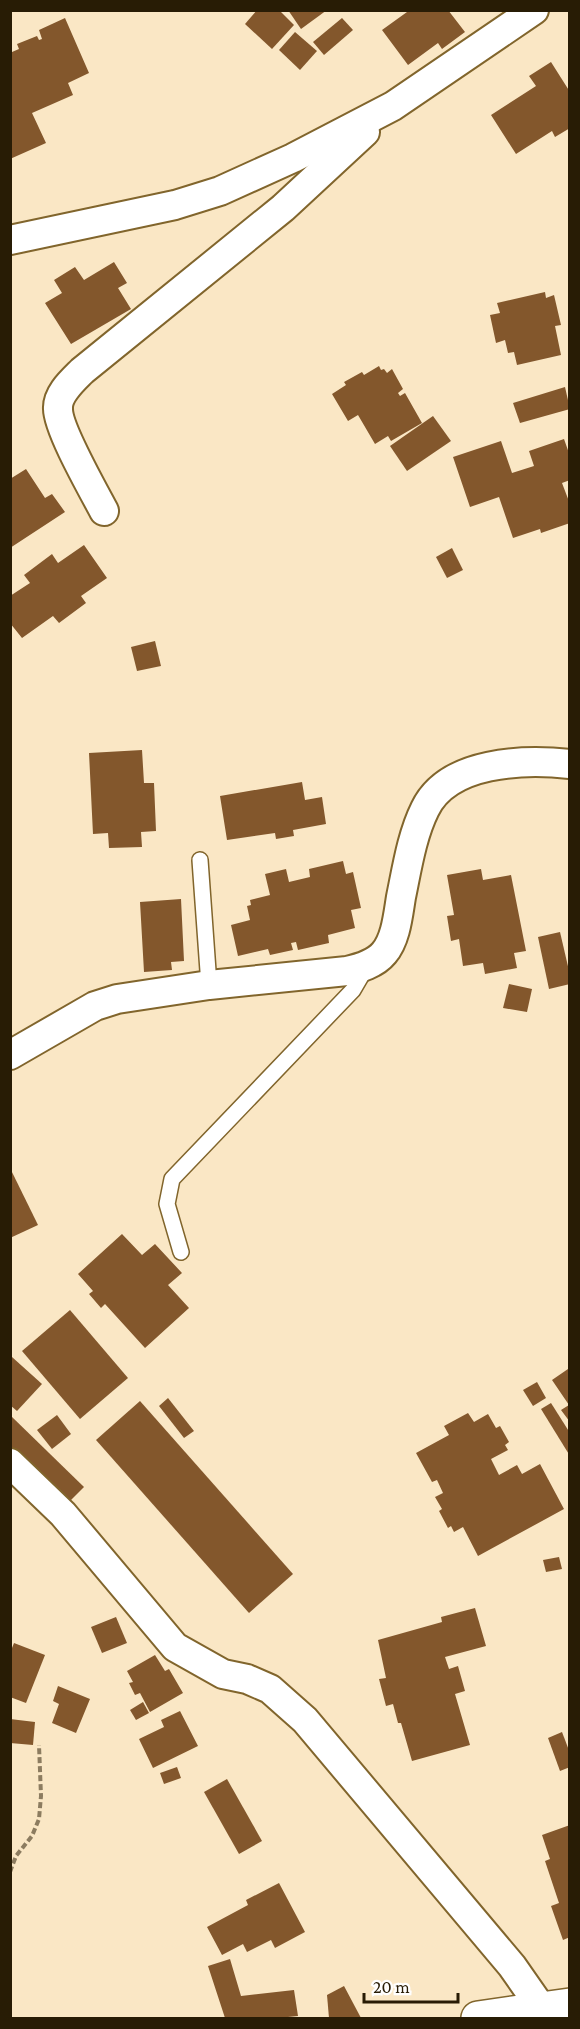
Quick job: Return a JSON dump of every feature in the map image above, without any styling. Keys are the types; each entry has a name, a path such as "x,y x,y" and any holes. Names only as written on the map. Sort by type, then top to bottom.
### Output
{"street":[{"path":"104,511 64,432 58,409 64,390 91,364 283,208 393,106 506,19 534,10"},
{"path":"10,240 175,205 220,191 293,158 393,106"},
{"path":"10,1055 95,1006 117,999 209,985 347,971 367,966 384,954 393,936 413,844 425,808 436,792 450,780 507,764 542,761 570,764"},
{"path":"10,1463 63,1514 176,1647 223,1674 247,1679 270,1689 305,1720 552,2011"},
{"path":"478,2019 552,2011"}],"lane":[{"path":"200,860 209,985"},
{"path":"181,1252 167,1204 172,1179 353,990 367,966"}],"path":[{"path":"10,1872 16,1856 33,1836 39,1820 41,1796 39,1745"}],"building":[{"path":"257,10 279,10 294,25 272,49 245,24"},
{"path":"288,10 327,10 301,29"},
{"path":"406,10 448,10 465,32 442,49 438,43 408,65 382,30 407,12"},
{"path":"65,18 89,73 68,83 73,95 32,113 46,143 10,159 10,48 12,52 19,49 17,44 37,36 39,40 42,39 39,30"},
{"path":"342,18 353,30 324,55 313,42"},
{"path":"295,32 317,51 300,70 279,50"},
{"path":"551,62 570,92 570,128 555,137 552,131 516,154 491,115 536,86 529,76"},
{"path":"114,262 127,283 118,288 131,309 71,344 45,303 62,293 54,280 75,267 84,280"},
{"path":"545,292 546,298 554,295 561,325 555,326 561,355 517,365 514,352 508,353 505,340 496,343 490,315 500,313 497,303"},
{"path":"379,366 387,373 392,369 403,389 398,393 400,396 405,393 422,423 391,441 388,436 375,444 358,415 348,421 332,394 346,385 344,382 362,372 364,375"},
{"path":"565,387 570,409 520,423 513,403"},
{"path":"433,416 451,441 407,471 390,446"},
{"path":"564,439 570,456 570,480 562,483 570,504 570,523 541,533 540,529 513,538 499,497 470,507 453,457 501,441 512,473 534,466 529,451"},
{"path":"26,469 45,498 52,494 65,512 10,548 10,479"},
{"path":"84,545 107,578 81,596 86,603 59,623 53,616 22,638 10,623 10,596 30,583 24,575 52,554 58,563"},
{"path":"452,548 463,570 447,578 436,557"},
{"path":"155,641 161,666 137,671 131,647"},
{"path":"142,750 144,783 154,783 156,831 141,832 142,847 109,848 108,833 93,834 89,753"},
{"path":"302,782 305,800 322,797 326,824 293,830 294,836 276,839 275,833 227,840 220,796"},
{"path":"343,861 346,874 353,872 361,908 351,910 355,928 328,935 329,943 298,950 296,942 291,943 293,950 270,955 268,949 238,956 231,925 250,920 247,906 251,905 250,900 270,895 265,874 286,869 289,882 310,877 309,869"},
{"path":"481,869 483,880 511,875 526,951 514,953 517,968 485,974 483,963 463,966 459,939 451,941 447,916 454,915 447,875"},
{"path":"181,899 184,961 171,962 172,970 144,972 140,902"},
{"path":"560,932 570,984 549,989 538,937"},
{"path":"509,984 532,989 527,1012 503,1008"},
{"path":"10,1168 38,1225 10,1238"},
{"path":"122,1234 142,1255 155,1244 182,1273 168,1285 189,1308 145,1348 105,1304 101,1308 89,1294 93,1291 78,1274"},
{"path":"70,1310 128,1378 80,1419 22,1351"},
{"path":"12,1357 42,1384 17,1411 10,1405 10,1359"},
{"path":"568,1369 570,1372 570,1422 561,1410 569,1405 552,1380"},
{"path":"537,1382 546,1398 533,1406 523,1390"},
{"path":"168,1398 194,1431 184,1438 159,1406"},
{"path":"140,1401 293,1574 249,1613 96,1440"},
{"path":"551,1403 570,1433 570,1456 541,1409"},
{"path":"468,1413 474,1422 488,1414 496,1428 500,1426 509,1442 505,1445 508,1450 491,1459 499,1475 517,1465 522,1474 540,1464 564,1509 478,1556 463,1527 454,1532 451,1526 448,1528 439,1511 442,1509 435,1497 443,1493 437,1480 432,1482 416,1453 449,1435 444,1426"},
{"path":"10,1415 84,1487 66,1505 10,1451"},
{"path":"57,1415 71,1434 52,1449 37,1430"},
{"path":"559,1557 562,1569 546,1572 543,1560"},
{"path":"475,1608 486,1646 445,1657 449,1669 458,1666 465,1691 455,1694 470,1745 412,1761 393,1704 386,1706 379,1679 386,1678 378,1640 442,1622 441,1617"},
{"path":"116,1617 127,1643 102,1653 91,1627"},
{"path":"14,1643 45,1655 26,1703 10,1697 10,1653"},
{"path":"155,1655 165,1671 169,1669 183,1693 150,1712 140,1693 135,1695 129,1683 133,1682 127,1671"},
{"path":"58,1686 90,1699 76,1733 52,1723 59,1704 53,1701"},
{"path":"143,1702 149,1713 136,1720 130,1710"},
{"path":"180,1711 198,1746 153,1768 139,1739 164,1727 161,1720"},
{"path":"10,1719 35,1722 33,1745 10,1743"},
{"path":"562,1732 570,1753 570,1767 560,1771 548,1738"},
{"path":"177,1767 181,1778 164,1784 160,1773"},
{"path":"227,1779 262,1841 239,1854 204,1792"},
{"path":"570,1825 570,1937 563,1940 551,1906 559,1903 545,1861 550,1859 542,1835"},
{"path":"279,1883 305,1932 275,1948 271,1940 247,1952 243,1944 222,1955 207,1927 248,1905 246,1900"},
{"path":"230,1959 241,1996 294,1990 298,2016 225,2018 208,1966"},
{"path":"344,1986 361,2018 329,2018 327,1995"}]}
